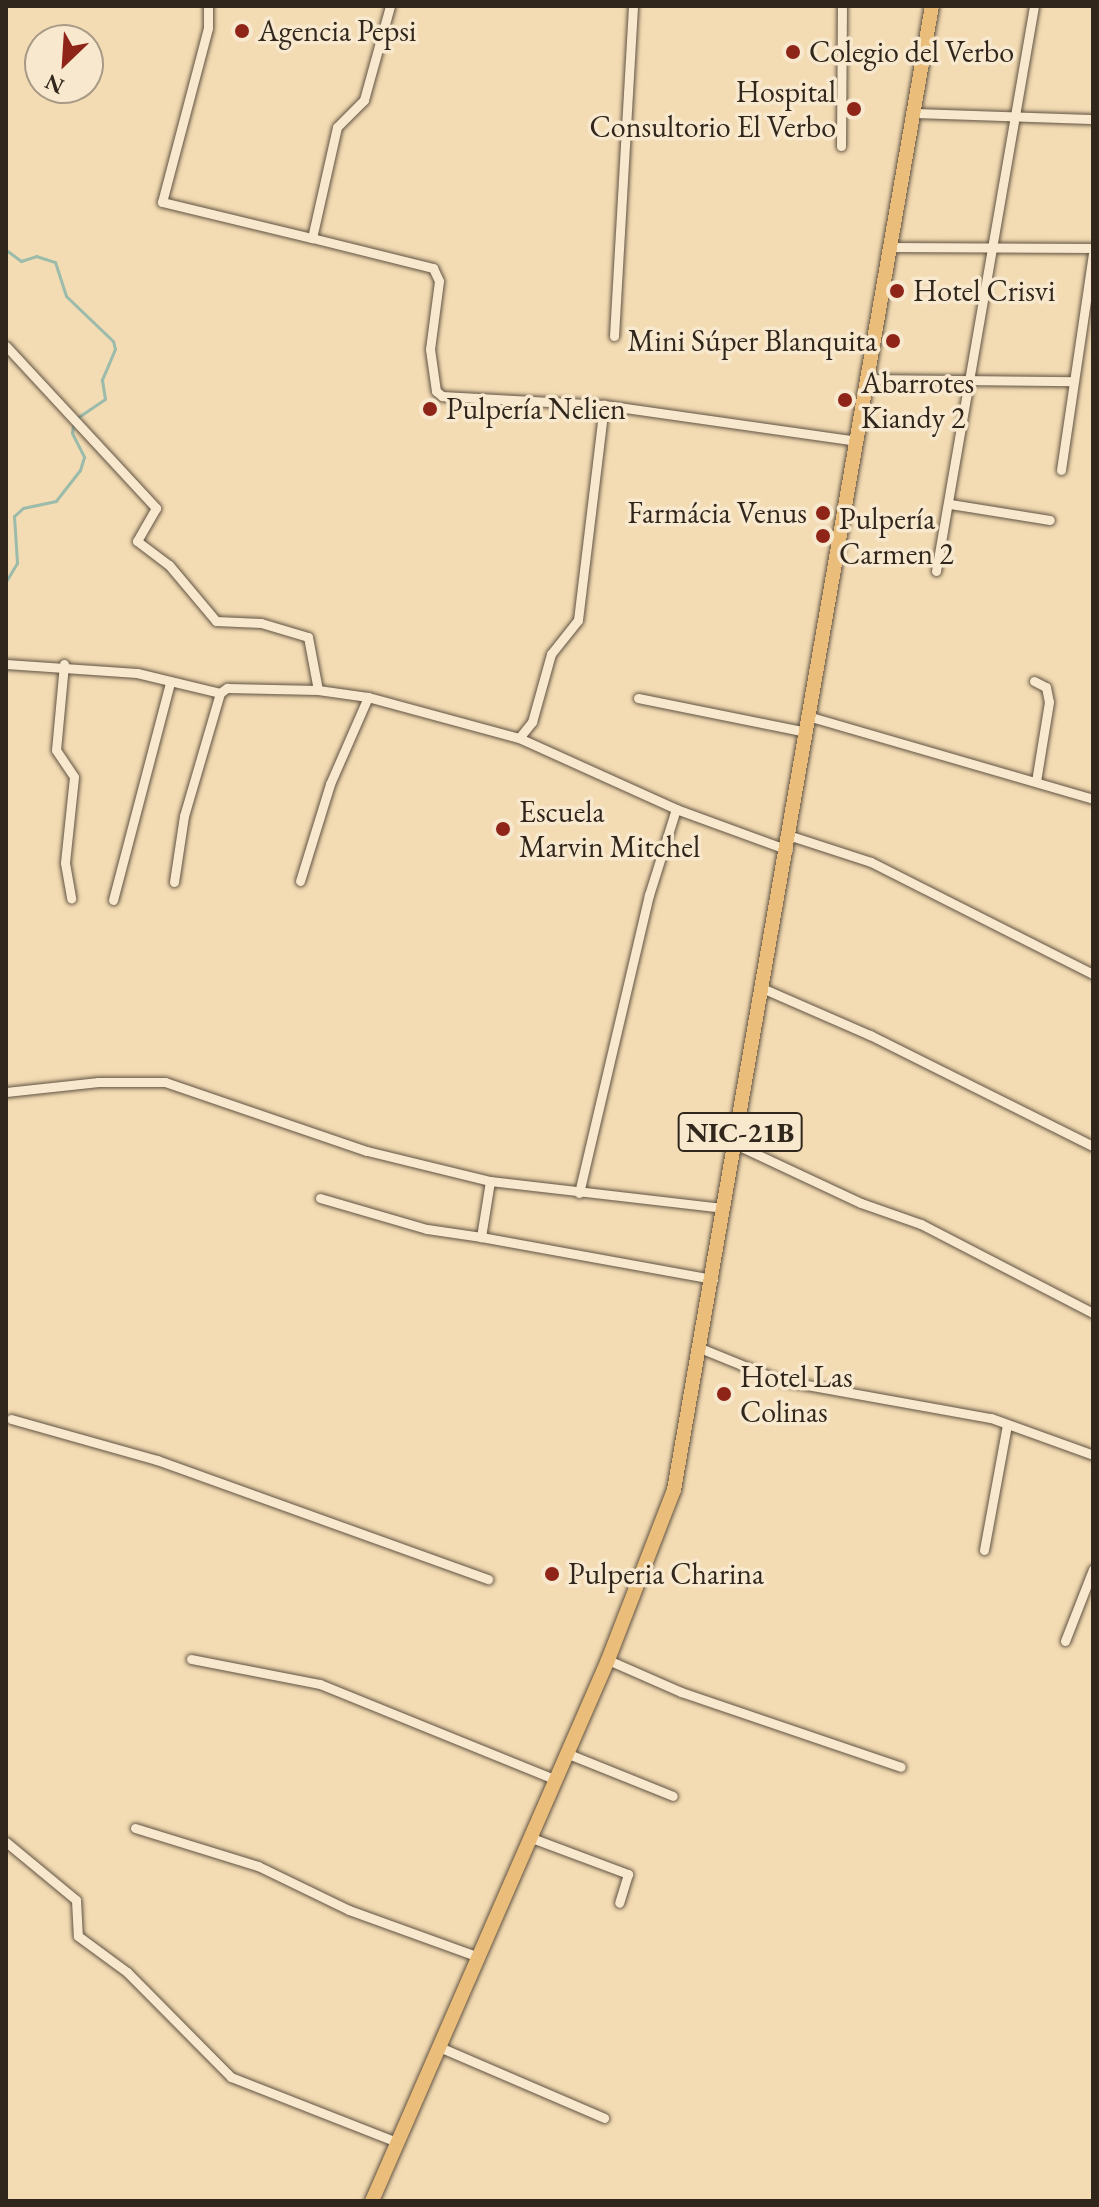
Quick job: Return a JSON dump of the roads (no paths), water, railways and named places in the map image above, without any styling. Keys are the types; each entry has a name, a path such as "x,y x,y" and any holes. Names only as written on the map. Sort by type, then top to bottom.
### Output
{"highway":[{"name":"NIC-21B","path":"372,2201 476,1956 608,1660 674,1490 737,1145 932,8"}],"street":[{"path":"208,6 208,28 162,202 433,268 439,281 431,377 442,396 604,405 857,441"},
{"path":"312,238 337,127 364,100 390,6"},
{"path":"614,336 633,6"},
{"path":"841,146 842,6"},
{"path":"936,571 1034,6"},
{"path":"912,113 1093,119"},
{"path":"890,247 993,251 1093,248"},
{"path":"1061,470 1093,254"},
{"path":"6,346 156,508 137,541 169,565 216,621 261,623 308,637 318,690"},
{"path":"868,379 1073,381"},
{"path":"519,738 532,722 551,654 578,620 604,405"},
{"path":"950,504 1050,520"},
{"path":"6,664 64,664 220,693"},
{"path":"64,664 56,750 74,777 65,863 71,898"},
{"path":"1034,681 1046,687 1049,702 1036,781"},
{"path":"113,900 170,682"},
{"path":"174,882 184,816 220,693 227,688 318,690 368,697 519,738 676,809 789,843 871,862 1093,974"},
{"path":"300,881 330,784 368,697"},
{"path":"638,698 807,732"},
{"path":"811,717 1093,799"},
{"path":"579,1193 649,895 676,809"},
{"path":"764,989 870,1035 1093,1146"},
{"path":"6,1092 98,1082 165,1082 367,1151 490,1181 724,1208"},
{"path":"737,1145 861,1203 921,1224 1093,1313"},
{"path":"481,1237 490,1181"},
{"path":"320,1198 427,1229 713,1279"},
{"path":"700,1348 779,1380 991,1418 1093,1455"},
{"path":"11,1419 157,1460 488,1579"},
{"path":"984,1550 1007,1425"},
{"path":"1065,1641 1093,1569"},
{"path":"191,1659 320,1684 554,1779"},
{"path":"608,1660 681,1692 901,1767"},
{"path":"566,1753 673,1796"},
{"path":"135,1828 258,1866 349,1910 476,1956"},
{"path":"529,1837 628,1874 619,1903"},
{"path":"6,1842 76,1900 78,1936 127,1972 231,2077 399,2143"},
{"path":"437,2046 604,2118"}],"waterway":[{"path":"6,250 21,261 36,256 55,262 66,296 113,341 115,349 102,380 105,399 74,420 72,433 84,457 80,470 56,501 23,508 14,516 17,563 6,581"}],"place":[{"name":"Agencia Pepsi","path":"242,31"},
{"name":"Colegio del Verbo","path":"793,52"},
{"name":"Hospital Consultorio El Verbo","path":"854,109"},
{"name":"Hotel Crisvi","path":"897,291"},
{"name":"Mini Súper Blanquita","path":"893,341"},
{"name":"Abarrotes Kiandy 2","path":"845,400"},
{"name":"Pulpería Nelien","path":"430,409"},
{"name":"Farmácia Venus","path":"823,513"},
{"name":"Pulpería Carmen 2","path":"823,536"},
{"name":"Escuela Marvin Mitchel","path":"503,829"},
{"name":"Hotel Las Colinas","path":"724,1394"},
{"name":"Pulperia Charina","path":"552,1574"}]}
